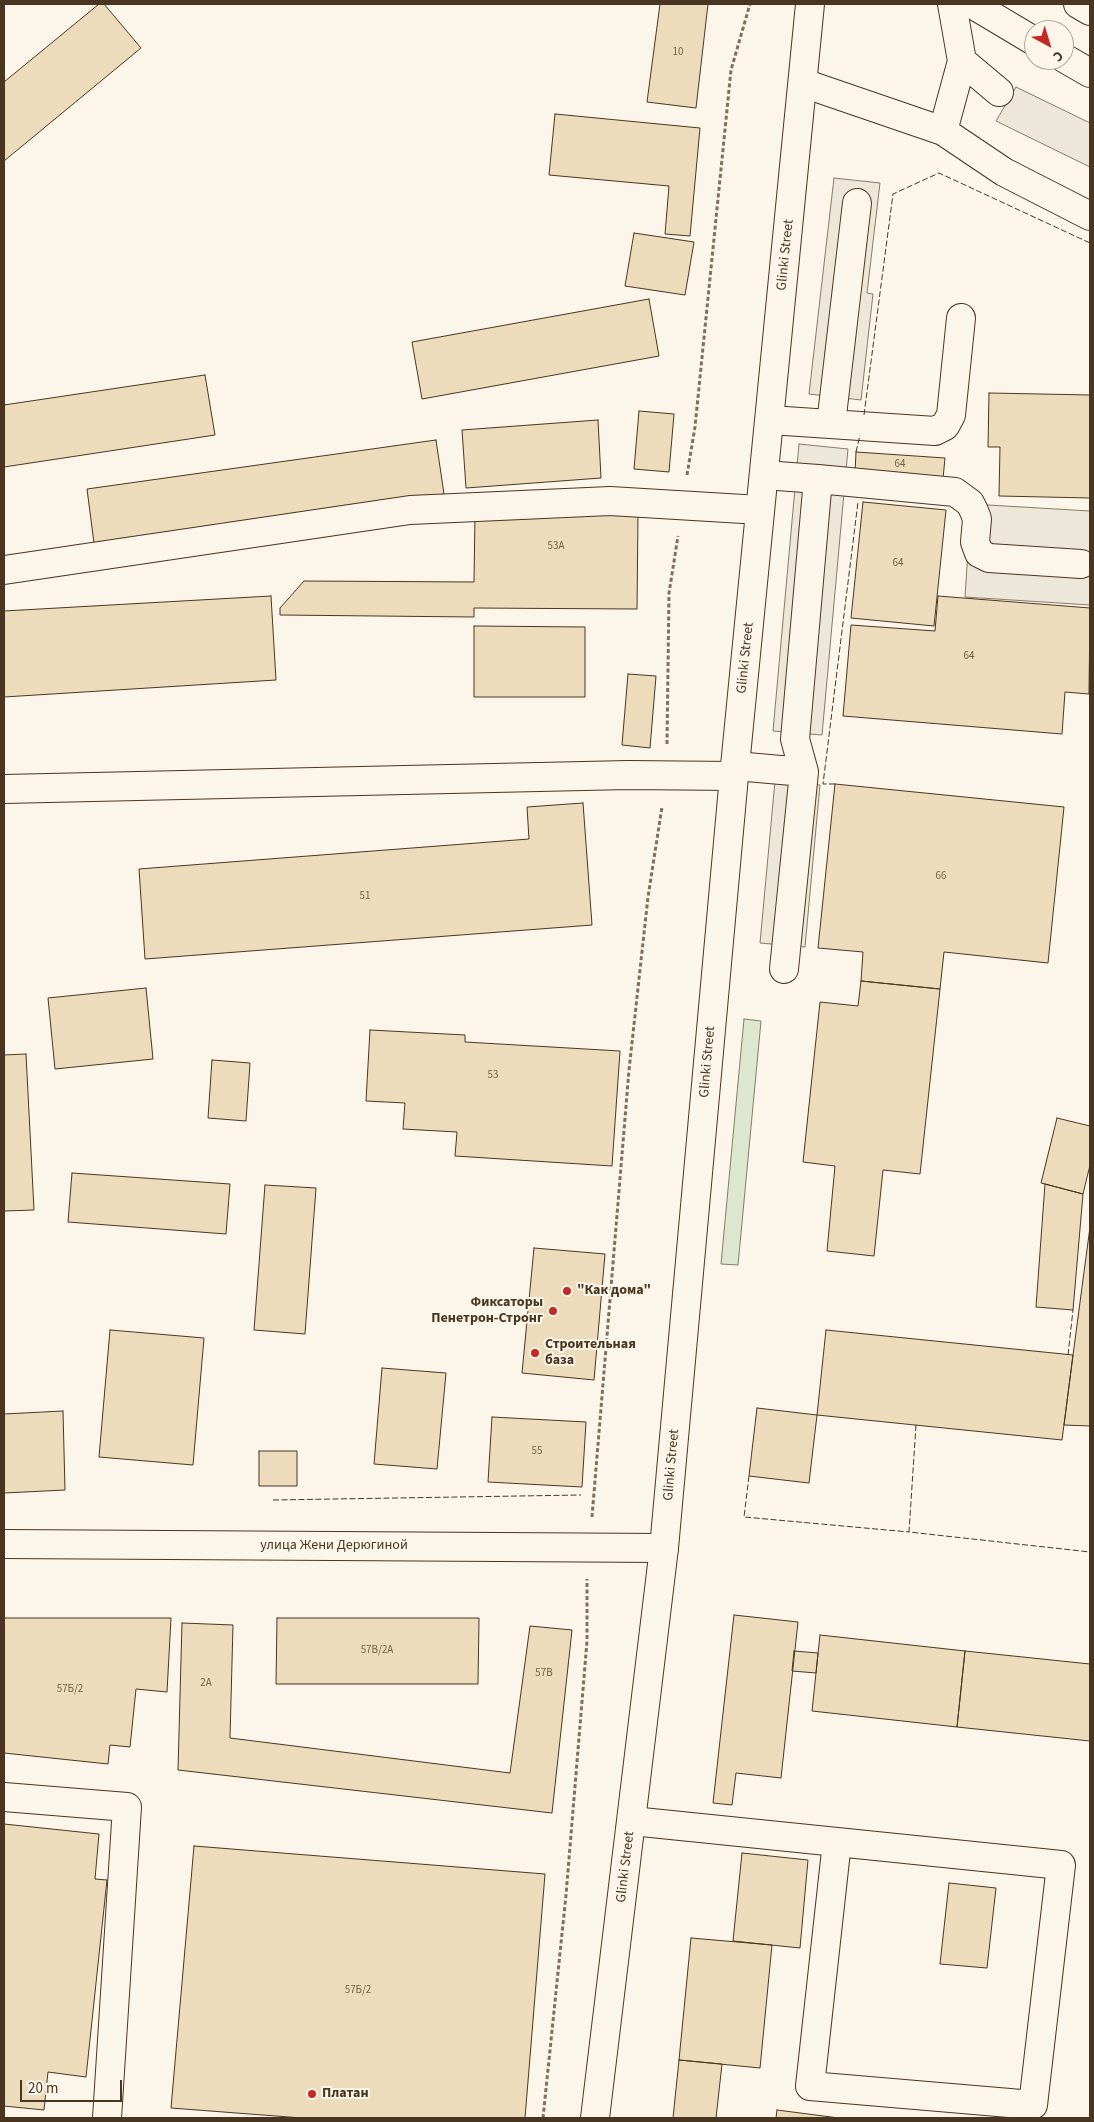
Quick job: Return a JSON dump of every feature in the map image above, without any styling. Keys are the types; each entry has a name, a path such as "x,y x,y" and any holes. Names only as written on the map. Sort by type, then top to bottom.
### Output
{"main road":[{"name":"Glinki Street","path":"595,2118 664,1548 734,771 810,4"},
{"path":"943,131 962,61 952,4"},
{"path":"972,4 1024,35"},
{"path":"1078,4 1090,11"},
{"path":"962,61 999,92"},
{"path":"1074,64 1090,73"},
{"path":"803,83 943,131 1004,172 1090,216"},
{"path":"831,424 857,203"},
{"path":"770,420 934,431 945,426 951,415 961,318"},
{"path":"764,475 956,492 970,503 974,511 977,519 976,542 979,553 989,558 1081,564"},
{"path":"784,969 804,772 795,739 818,479"},
{"path":"4,570 410,510 610,501 760,510"},
{"path":"4,789 628,774 667,775 734,771 804,772"},
{"name":"улица Жени Дерюгиной","path":"4,1544 664,1548"},
{"path":"4,1797 127,1807 107,2118"},
{"path":"632,1820 1061,1865 1033,2105 810,2086 836,1842"}],"path":[{"path":"687,476 695,427 731,70 750,4"},
{"path":"543,2118 566,1895 587,1641 586,1593 589,1548 629,1070 648,898 667,775 669,593 678,534"}],"green space":[{"path":"744,1019 761,1021 738,1265 721,1264"}],"shaded area":[{"path":"1016,87 1090,123 1090,167 996,121"},
{"path":"834,178 880,183 867,293 873,294 861,400 809,394"},
{"path":"799,444 848,449 822,735 773,731"},
{"path":"971,504 1090,511 1090,605 965,597"},
{"path":"775,781 820,785 805,947 760,943"}],"building":[{"path":"99,4 104,4 141,48 4,161 4,82"},
{"path":"660,4 708,4 696,108 647,102"},
{"path":"555,114 700,128 690,236 665,234 669,186 549,175"},
{"path":"634,233 694,242 685,295 625,286"},
{"path":"649,299 659,356 422,399 412,342"},
{"path":"205,375 215,435 4,467 4,405"},
{"path":"989,393 1090,395 1090,498 999,496 1000,447 988,447"},
{"path":"639,411 674,414 669,472 634,469"},
{"path":"598,420 601,478 466,488 462,430"},
{"path":"436,440 444,494 94,543 87,489"},
{"path":"856,452 945,458 943,479 855,473"},
{"path":"863,502 946,510 934,626 851,618"},
{"path":"475,513 638,514 637,609 474,608 474,617 280,615 280,608 304,581 474,582"},
{"path":"271,596 276,680 4,697 4,611"},
{"path":"938,596 1090,608 1089,694 1065,692 1062,734 843,716 851,625 935,631"},
{"path":"474,626 585,627 585,697 474,697"},
{"path":"628,674 656,676 650,748 622,745"},
{"path":"835,784 1064,807 1048,963 944,952 940,989 861,981 863,952 818,948"},
{"path":"583,803 592,925 145,959 139,869 529,839 527,807"},
{"path":"861,981 940,989 920,1174 883,1170 874,1256 827,1251 835,1166 803,1162 820,1002 858,1006"},
{"path":"146,988 153,1059 55,1069 48,998"},
{"path":"370,1030 465,1035 465,1042 620,1051 612,1166 455,1156 457,1132 403,1129 405,1103 366,1101"},
{"path":"26,1054 34,1210 4,1211 4,1055"},
{"path":"212,1060 250,1063 246,1121 208,1118"},
{"path":"1057,1118 1090,1126 1090,1165 1083,1194 1041,1183"},
{"path":"72,1173 230,1184 226,1234 68,1222"},
{"path":"1045,1184 1083,1194 1073,1310 1036,1307"},
{"path":"265,1185 316,1188 305,1334 254,1330"},
{"path":"1090,1227 1090,1426 1064,1425 1073,1355"},
{"path":"534,1248 605,1254 594,1380 522,1373"},
{"path":"110,1330 204,1338 193,1465 99,1457"},
{"path":"826,1330 1073,1355 1062,1440 817,1415"},
{"path":"382,1368 446,1373 437,1469 374,1464"},
{"path":"757,1408 817,1415 809,1483 749,1476"},
{"path":"63,1411 65,1490 4,1493 4,1414"},
{"path":"492,1417 586,1422 582,1487 488,1482"},
{"path":"259,1451 297,1451 297,1486 259,1486"},
{"path":"734,1615 798,1622 781,1778 736,1773 732,1805 713,1803"},
{"path":"4,1618 171,1618 167,1692 136,1689 130,1747 110,1745 108,1764 4,1753"},
{"path":"277,1618 479,1618 478,1684 276,1684"},
{"path":"182,1623 233,1625 230,1738 510,1773 530,1626 572,1630 552,1813 178,1770"},
{"path":"820,1635 965,1651 957,1727 812,1711"},
{"path":"794,1651 818,1653 816,1673 792,1671"},
{"path":"965,1651 1090,1664 1090,1741 957,1727"},
{"path":"4,1824 99,1834 95,1879 107,1880 86,2077 48,2072 44,2110 4,2106"},
{"path":"194,1846 545,1874 525,2118 302,2118 171,2108"},
{"path":"742,1853 808,1860 800,1948 733,1941"},
{"path":"949,1883 996,1888 987,1968 940,1964"},
{"path":"691,1938 772,1945 760,2068 679,2060"},
{"path":"679,2060 722,2064 716,2118 673,2118"},
{"path":"777,2110 839,2118 776,2118"}],"fence":[{"path":"864,415 893,194 939,173 1090,243"},
{"path":"856,452 860,435"},
{"path":"835,784 823,784 858,502"},
{"path":"1068,1355 1073,1310"},
{"path":"916,1425 909,1532 1090,1552"},
{"path":"749,1476 744,1517 909,1532"},
{"path":"273,1500 581,1495"}],"place":[{"name":"\"Как дома\"","path":"567,1291"},
{"name":"Фиксаторы Пенетрон-Стронг","path":"553,1311"},
{"name":"Строительная база","path":"535,1353"},
{"name":"Платан","path":"312,2094"}]}
